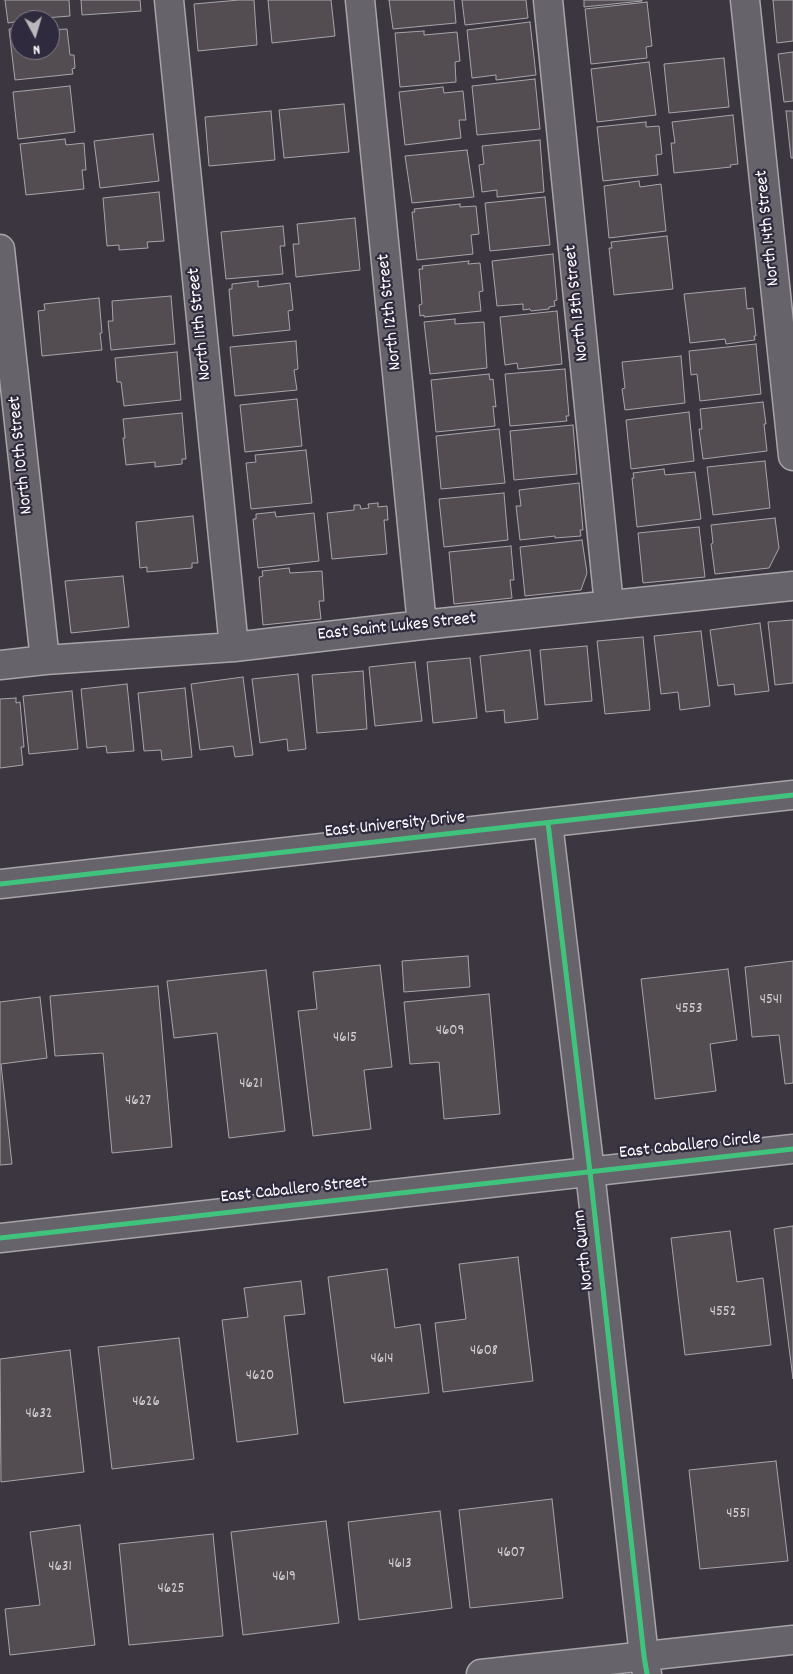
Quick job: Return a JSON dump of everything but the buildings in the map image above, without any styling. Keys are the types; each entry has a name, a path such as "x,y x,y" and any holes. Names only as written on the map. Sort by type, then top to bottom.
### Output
{"street":[{"name":"North 11th Street","path":"169,0 234,647"},
{"name":"North 12th Street","path":"360,0 422,625"},
{"name":"North 13th Street","path":"548,0 609,605"},
{"name":"North 14th Street","path":"744,0 793,456"},
{"name":"North 10th Street","path":"0,249 45,660"},
{"name":"East Saint Lukes Street","path":"0,665 45,660 234,647 793,586"},
{"name":"East University Drive","path":"0,884 793,795"},
{"name":"North Quinn","path":"548,822 590,1172 645,1665"},
{"name":"East Caballero Circle","path":"590,1172 793,1149"},
{"name":"East Caballero Street","path":"0,1238 590,1172"},
{"path":"481,1674 645,1665 793,1640"}],"cycle path":[{"path":"0,884 793,795"},
{"path":"548,823 647,1674"},
{"path":"0,1238 793,1149"}]}
